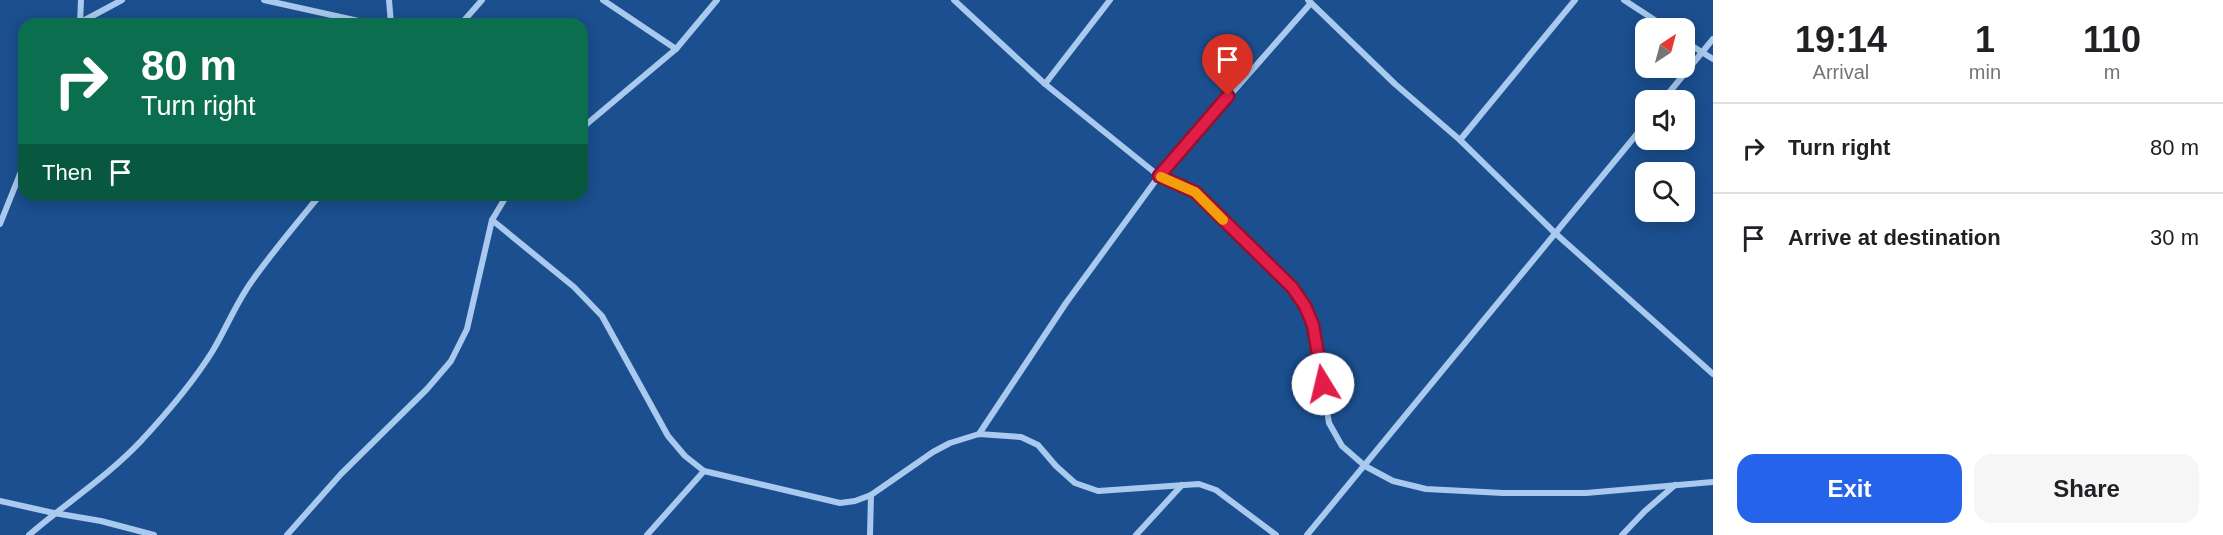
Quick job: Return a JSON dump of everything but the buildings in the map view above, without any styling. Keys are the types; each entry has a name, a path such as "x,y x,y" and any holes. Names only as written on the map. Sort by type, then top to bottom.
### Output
{"street":[{"path":"80,18 81,0"},
{"path":"89,18 122,0"},
{"path":"264,0 345,18"},
{"path":"389,0 390,18"},
{"path":"466,18 482,0"},
{"path":"603,0 676,49"},
{"path":"588,123 676,49 717,0"},
{"path":"954,0 1045,84 1159,176 1195,192 1292,287 1305,306 1313,325 1329,423 1342,446 1365,466 1394,481 1426,489 1503,493 1586,493 1713,482"},
{"path":"1045,84 1110,0"},
{"path":"1460,140 1575,0"},
{"path":"1624,0 1652,18"},
{"path":"980,434 1066,303 1159,176 1310,2 1395,84 1460,140 1555,233 1713,374"},
{"path":"1672,90 1713,39"},
{"path":"1695,48 1713,59"},
{"path":"1307,535 1635,136"},
{"path":"0,224 18,179"},
{"path":"29,535 54,513 114,468 156,423 199,372 252,280 315,201"},
{"path":"287,535 341,474 427,390 451,361 467,329 492,220 503,201"},
{"path":"492,220 574,287 602,316 668,436 685,456 704,471 840,503 855,501 871,495 933,452 950,443 980,434 1021,437 1038,445 1075,483 1098,491 1199,484 1216,490 1276,535"},
{"path":"647,535 704,471"},
{"path":"1622,535 1675,484"},
{"path":"1136,535 1183,485"},
{"path":"870,535 871,495"},
{"path":"0,501 101,521 154,535"}],"slow traffic":[{"path":"1161,177 1195,192 1223,220"}],"route":[{"path":"1228,96 1159,176 1195,192 1292,287 1305,306 1313,325 1323,384"}]}
